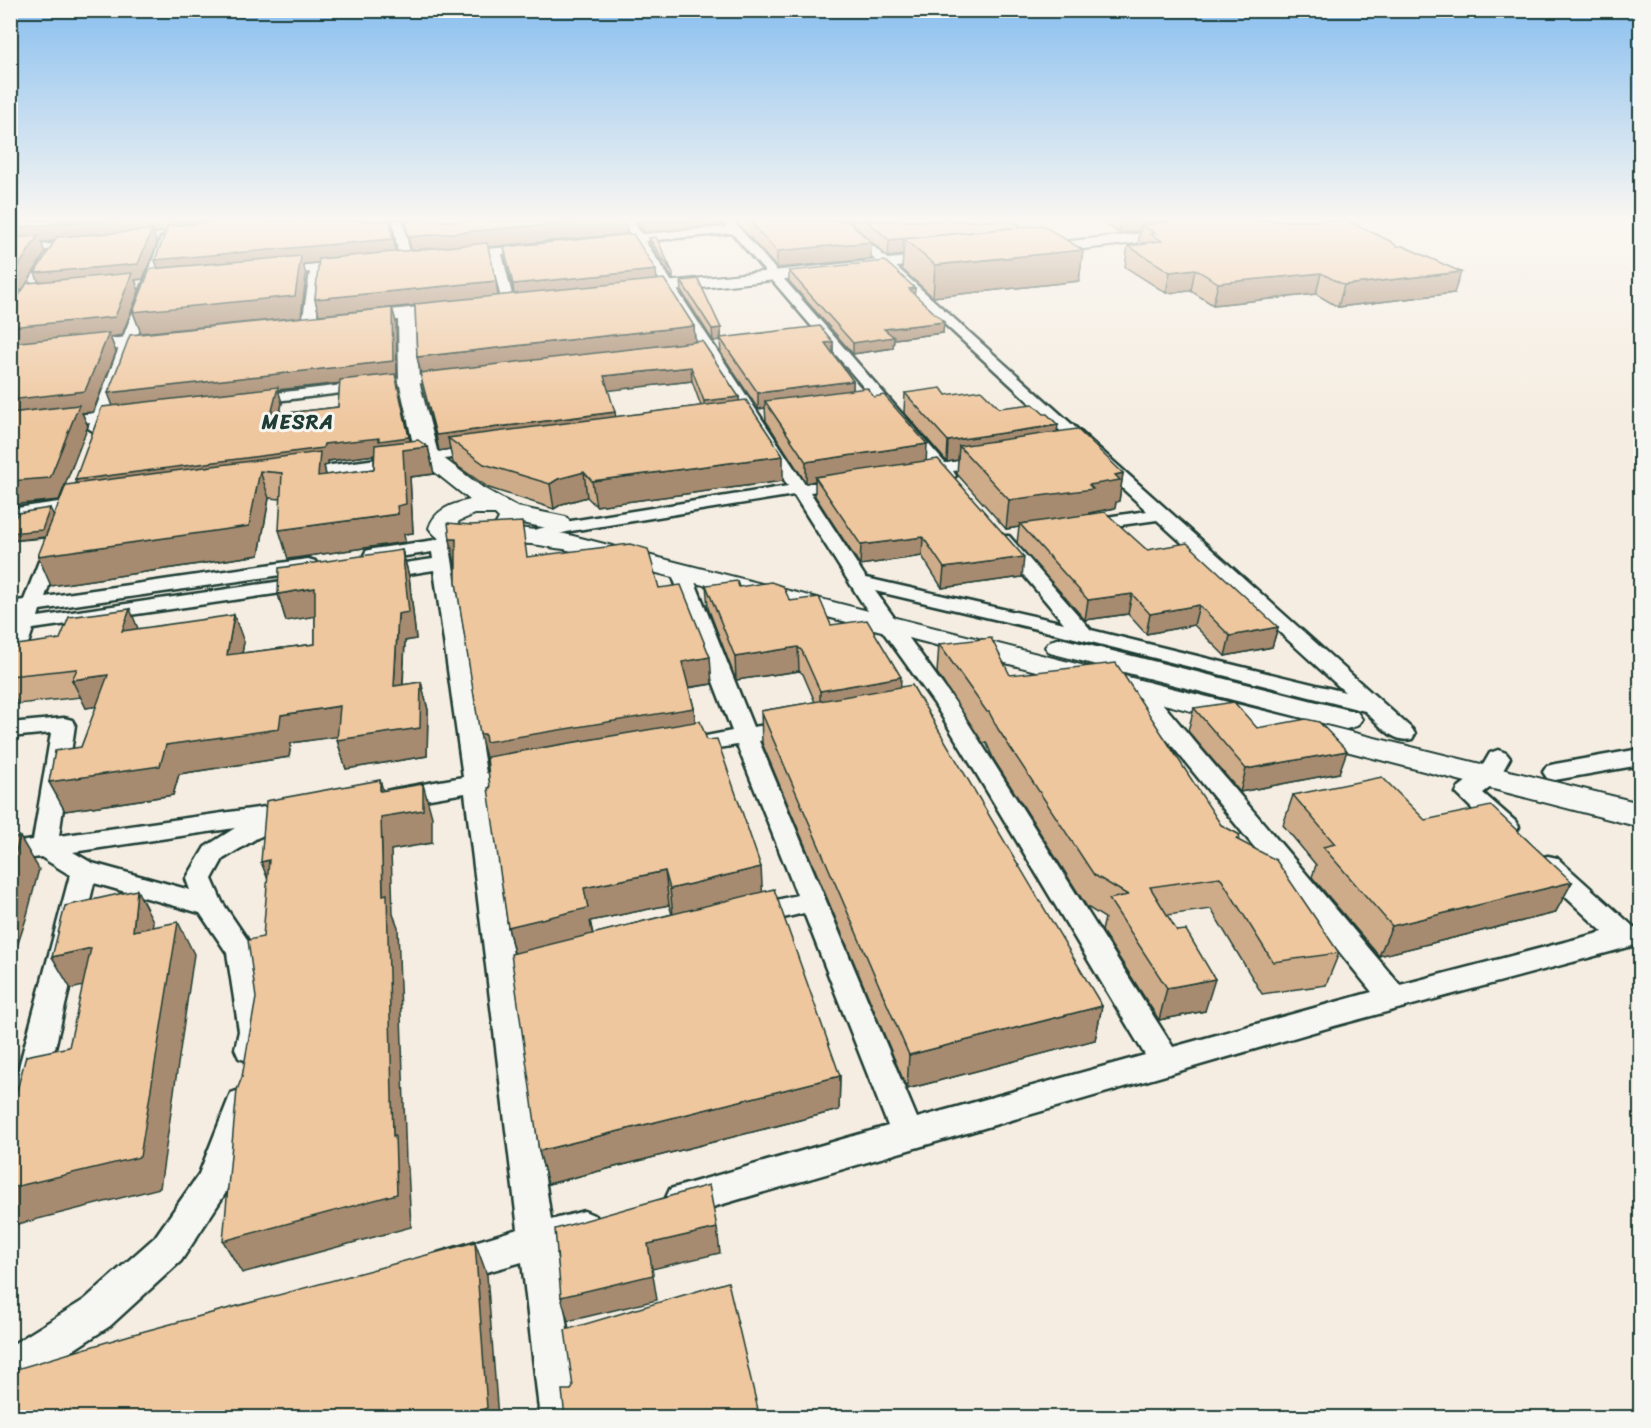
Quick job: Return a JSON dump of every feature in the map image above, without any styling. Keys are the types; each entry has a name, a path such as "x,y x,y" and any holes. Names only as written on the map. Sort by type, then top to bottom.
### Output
{"main road":[{"path":"611,292 653,288"},
{"path":"303,324 514,302"},
{"path":"407,313 409,381 445,499 444,542"},
{"path":"10,355 184,337"},
{"path":"434,463 512,517 509,525 491,536"},
{"path":"444,542 449,515 476,506 546,519 865,591 1404,734 1493,767 1641,815"},
{"path":"444,542 491,536 531,536 565,542 1138,689 1493,767 1555,772 1641,794"}],"street":[{"path":"92,439 148,288"},
{"path":"303,324 311,288"},
{"path":"509,288 514,302"},
{"path":"670,288 708,346 759,415 800,489 865,591 891,626 932,704 1166,1062"},
{"path":"785,288 956,486"},
{"path":"911,288 1404,734"},
{"path":"20,311 32,290"},
{"path":"10,297 32,290 62,292"},
{"path":"801,336 825,334"},
{"path":"240,401 466,374"},
{"path":"858,402 882,399"},
{"path":"10,428 147,411"},
{"path":"730,419 759,415"},
{"path":"1064,450 1087,447"},
{"path":"277,478 434,463 497,448"},
{"path":"894,475 1008,458"},
{"path":"10,665 18,625 33,604 76,483"},
{"path":"531,536 571,526 823,486"},
{"path":"10,513 103,501"},
{"path":"1069,527 1161,513"},
{"path":"1023,534 997,533 1084,634"},
{"path":"360,566 444,542 476,783 513,975 537,1242 560,1418"},
{"path":"10,608 325,571 18,625"},
{"path":"681,572 745,736 908,1135"},
{"path":"865,591 1084,634 1374,706"},
{"path":"1138,689 1394,998"},
{"path":"663,751 815,724"},
{"path":"10,730 64,725 45,847"},
{"path":"1555,772 1641,757"},
{"path":"650,1210 1394,998 1626,937 1468,792 1493,767"},
{"path":"370,800 546,771"},
{"path":"10,852 305,809 248,832 214,853 199,879 210,906 241,951 254,1031 240,1110 213,1183 168,1249 97,1313 10,1368"},
{"path":"45,847 84,871 210,906"},
{"path":"25,1110 84,871"},
{"path":"720,924 813,901"},
{"path":"424,1272 616,1219"},
{"path":"10,1389 54,1375"}],"building":[{"path":"24,288 126,288 115,317 10,327 10,309"},
{"path":"143,288 296,288 295,296 133,312"},
{"path":"316,288 429,288 315,299"},
{"path":"578,288 670,288 694,326 417,357 415,304"},
{"path":"685,288 702,288 721,328 712,329"},
{"path":"804,288 915,288 909,289 944,322 884,329 894,337 853,343"},
{"path":"392,308 393,361 108,393 130,335"},
{"path":"820,326 833,342 825,343 853,381 758,393 720,338"},
{"path":"109,333 85,391 10,400 10,343"},
{"path":"702,341 739,397 704,401 691,367 604,376 615,412 436,435 420,373"},
{"path":"395,374 409,437 324,444 323,448 75,480 102,407 278,387 271,415 338,407 340,380"},
{"path":"867,388 874,397 884,395 927,444 806,462 765,401"},
{"path":"941,388 946,395 981,390 999,408 1033,404 1058,425 948,441 905,393"},
{"path":"746,400 783,456 592,481 584,472 558,479 550,484 484,464 448,438"},
{"path":"79,405 50,478 10,481 10,413"},
{"path":"1077,429 1123,473 1115,475 1120,480 1089,485 1093,489 1009,500 959,446"},
{"path":"418,440 428,447 403,450 406,504 397,506 398,514 279,530 282,473 260,471 249,526 38,556 66,485 320,452 318,476 374,469 375,445"},
{"path":"938,459 1024,557 944,568 923,537 861,545 815,477"},
{"path":"50,508 42,530 10,533 10,524 18,513"},
{"path":"1105,512 1147,550 1187,543 1278,627 1230,636 1199,605 1150,614 1132,594 1088,600 1020,524"},
{"path":"522,522 527,557 630,544 648,549 659,588 681,585 710,657 682,662 694,708 486,742 485,734 480,734 456,582 456,539 450,539 448,523 471,525"},
{"path":"402,550 409,612 398,614 394,686 421,682 420,728 337,740 340,706 281,715 279,729 166,745 160,766 49,782 55,751 81,747 108,675 72,680 77,669 10,676 10,660 17,645 60,639 69,617 130,609 122,631 234,615 227,655 315,644 315,588 278,594 279,568"},
{"path":"737,581 739,587 771,582 783,586 790,601 819,597 831,625 867,620 901,677 820,691 798,647 735,657 706,585"},
{"path":"991,638 1010,675 1116,663 1221,825 1240,835 1236,839 1276,860 1339,953 1273,962 1220,877 1150,887 1177,931 1186,930 1215,979 1167,988 1109,899 1128,895 1094,875 989,712 939,644"},
{"path":"912,685 1102,1006 909,1055 761,711"},
{"path":"1234,702 1257,728 1306,719 1319,722 1347,751 1246,769 1194,708"},
{"path":"700,721 707,740 717,739 761,867 670,889 665,871 584,888 588,908 508,927 488,788 490,788 487,757"},
{"path":"1382,777 1425,820 1491,806 1572,882 1392,926 1323,847 1335,844 1293,795"},
{"path":"380,780 380,791 423,784 423,810 381,817 383,895 387,894 393,1136 395,1135 397,1194 223,1241 237,1090 242,1077 256,998 248,940 263,937 269,860 261,862 266,801"},
{"path":"20,837 10,870 10,839"},
{"path":"774,889 840,1076 539,1151 511,954"},
{"path":"137,890 133,931 178,922 140,1157 10,1188 10,1117 26,1056 69,1047 91,948 52,957 65,906"},
{"path":"709,1185 717,1228 648,1244 653,1275 561,1297 555,1229"},
{"path":"475,1242 487,1408 456,1418 10,1418 10,1371 130,1335"},
{"path":"728,1282 760,1418 565,1418 562,1390 571,1390 573,1387 565,1330"}],"district":[{"name":"MESRA","path":"298,422"}]}
